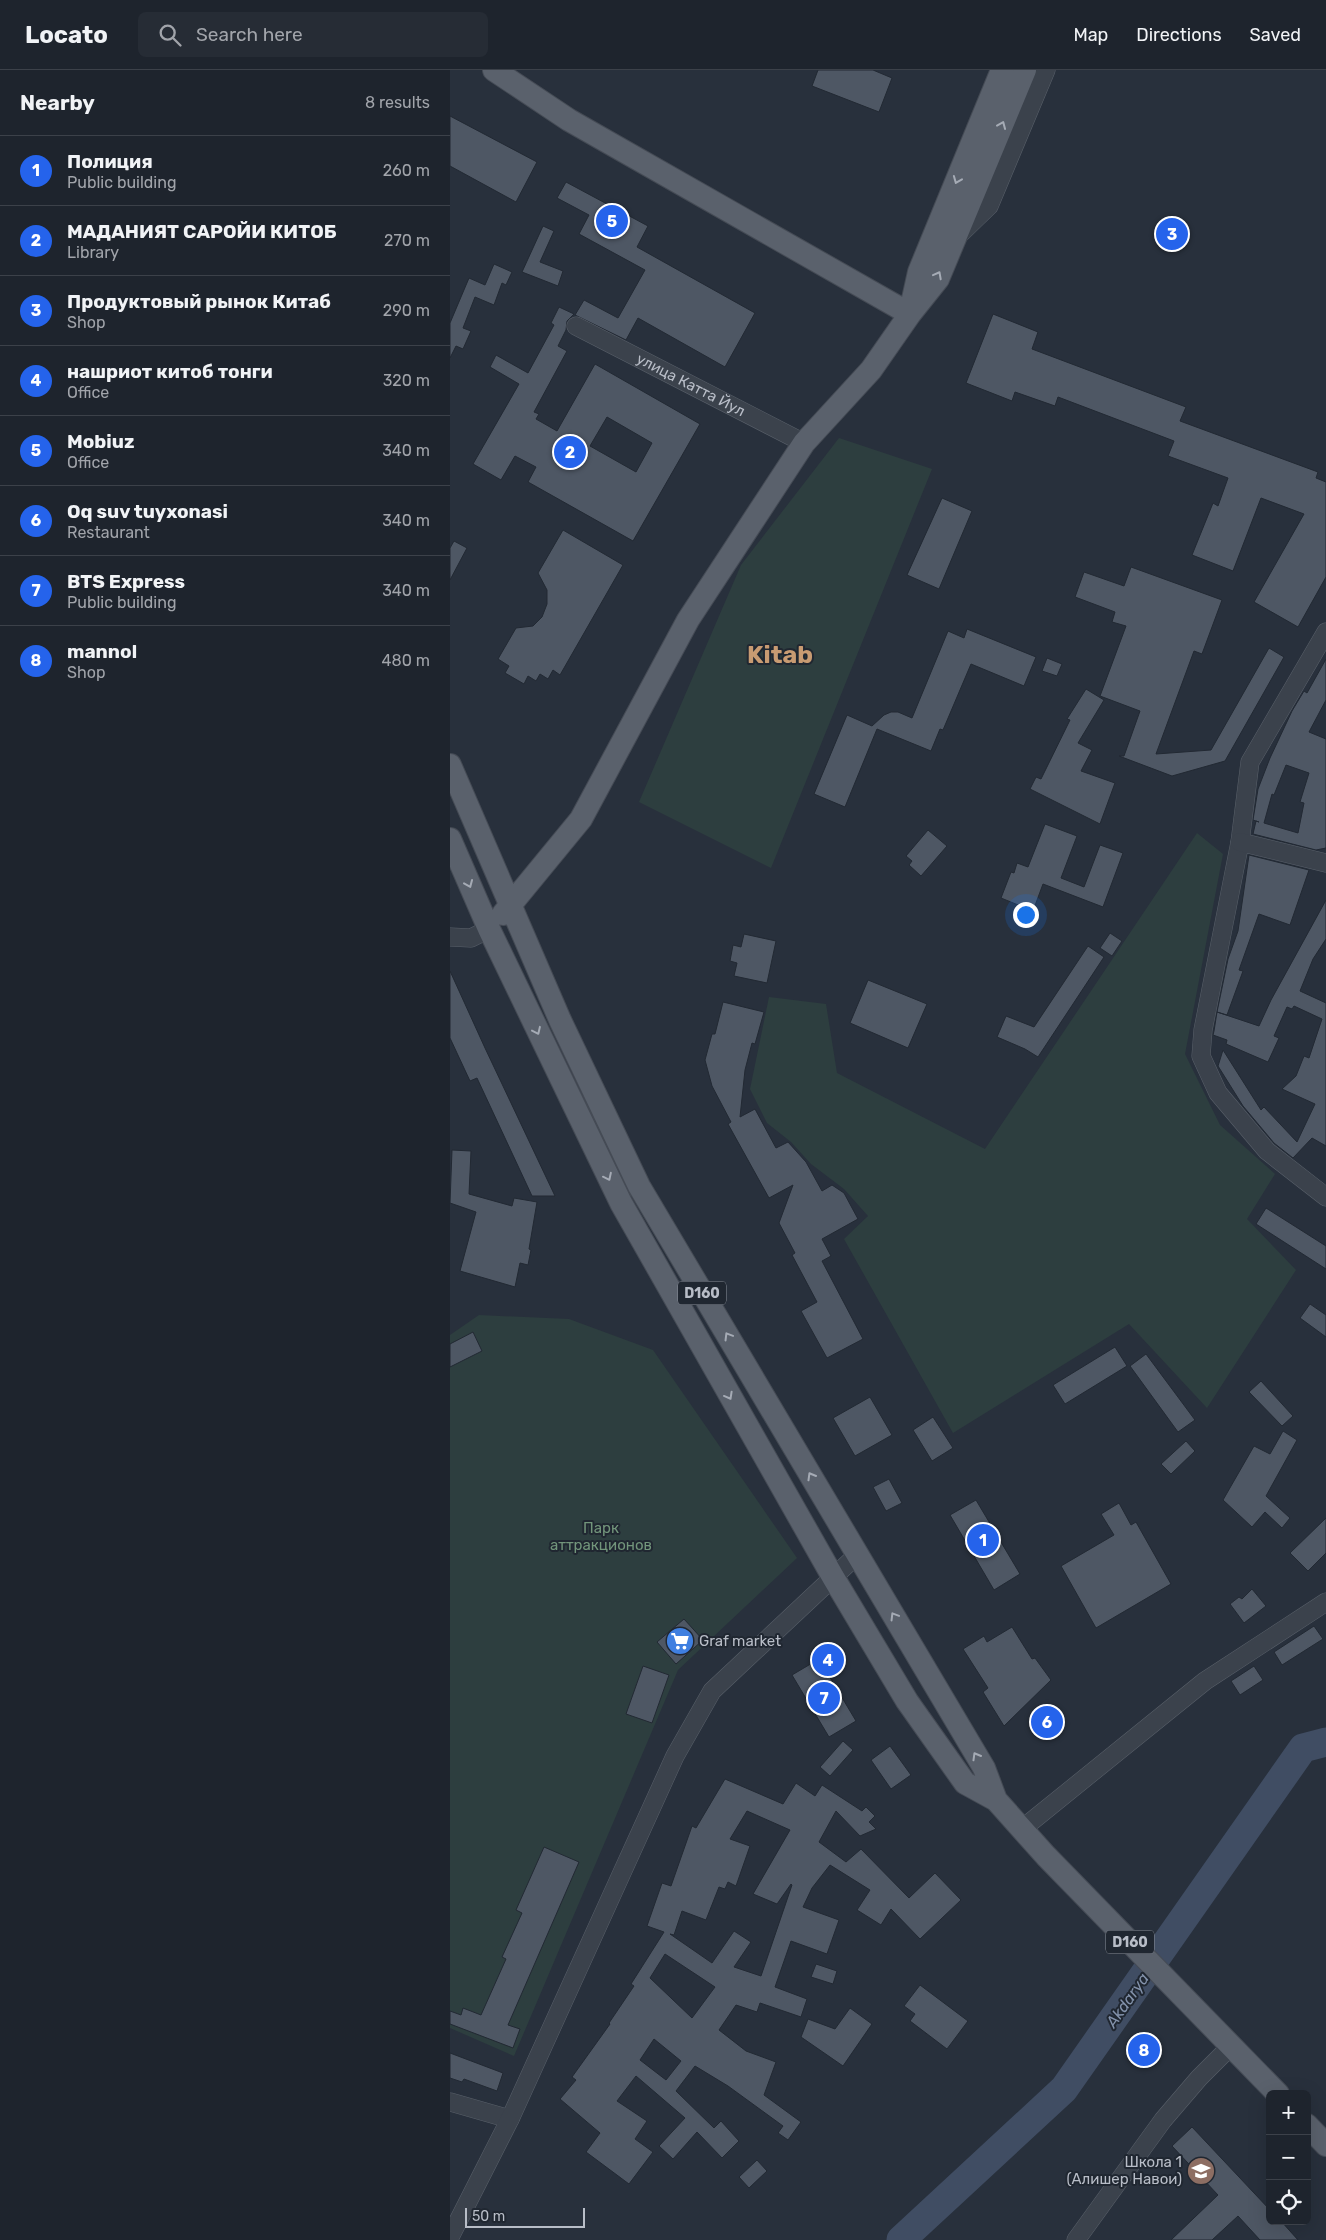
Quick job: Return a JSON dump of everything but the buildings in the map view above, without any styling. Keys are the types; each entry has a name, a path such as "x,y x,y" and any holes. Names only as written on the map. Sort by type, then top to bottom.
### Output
{"main road":[{"path":"494,70 569,120 910,314"},
{"path":"910,314 919,272 1002,70"},
{"path":"489,929 581,819 688,620 804,442 871,370 938,278 1025,70"},
{"name":"D160","path":"450,765 560,1020 639,1186 984,1768 996,1800"},
{"name":"D160","path":"450,839 489,929 621,1203 833,1577 907,1701 965,1783 996,1800 1046,1856 1274,2090"},
{"path":"1311,2129 1326,2145"}],"street":[{"path":"955,238 989,206 1046,70"},
{"name":"улица Катта Йул","path":"576,326 804,442"},
{"path":"1326,632 1250,762 1240,842 1228,909 1211,984 1203,1030 1201,1056 1218,1093 1267,1151 1326,1197"},
{"path":"1240,842 1326,862"},
{"path":"450,937 471,938 489,929"},
{"path":"450,2237 510,2119 676,1756 712,1691 857,1555"},
{"path":"1022,1829 1205,1681 1326,1602"},
{"path":"1076,2240 1163,2120 1199,2078 1232,2045"},
{"path":"450,2102 510,2119"}],"green space":[{"path":"839,438 932,469 771,868 639,802 741,565"},
{"path":"1197,833 1223,854 1185,1054 1220,1125 1275,1174 1247,1219 1296,1270 1207,1408 1129,1324 953,1433 844,1239 868,1216 844,1189 811,1164 791,1142 767,1123 750,1089 769,997 826,1004 837,1073 985,1149"},
{"name":"Парк аттракционов","path":"479,1315 569,1319 653,1350 797,1558 678,1670 514,2056 450,2028 450,1335"}],"waterway":[{"name":"Akdarya","path":"901,2240 1064,2089 1303,1748 1326,1742"}],"place":[{"name":"Mobiuz","path":"612,221"},
{"name":"Продуктовый рынок Китаб","path":"1172,234"},
{"name":"МАДАНИЯТ САРОЙИ КИТОБ","path":"570,452"},
{"name":"Полиция","path":"983,1540"},
{"name":"Graf market","path":"680,1641"},
{"name":"нашриот китоб тонги","path":"828,1660"},
{"name":"BTS Express","path":"824,1698"},
{"name":"Oq suv tuyxonasi","path":"1047,1722"},
{"name":"mannol","path":"1144,2050"},
{"name":"Школа 1 (Алишер Навои)","path":"1201,2171"}],"district":[{"name":"Kitab","path":"780,654"}]}
